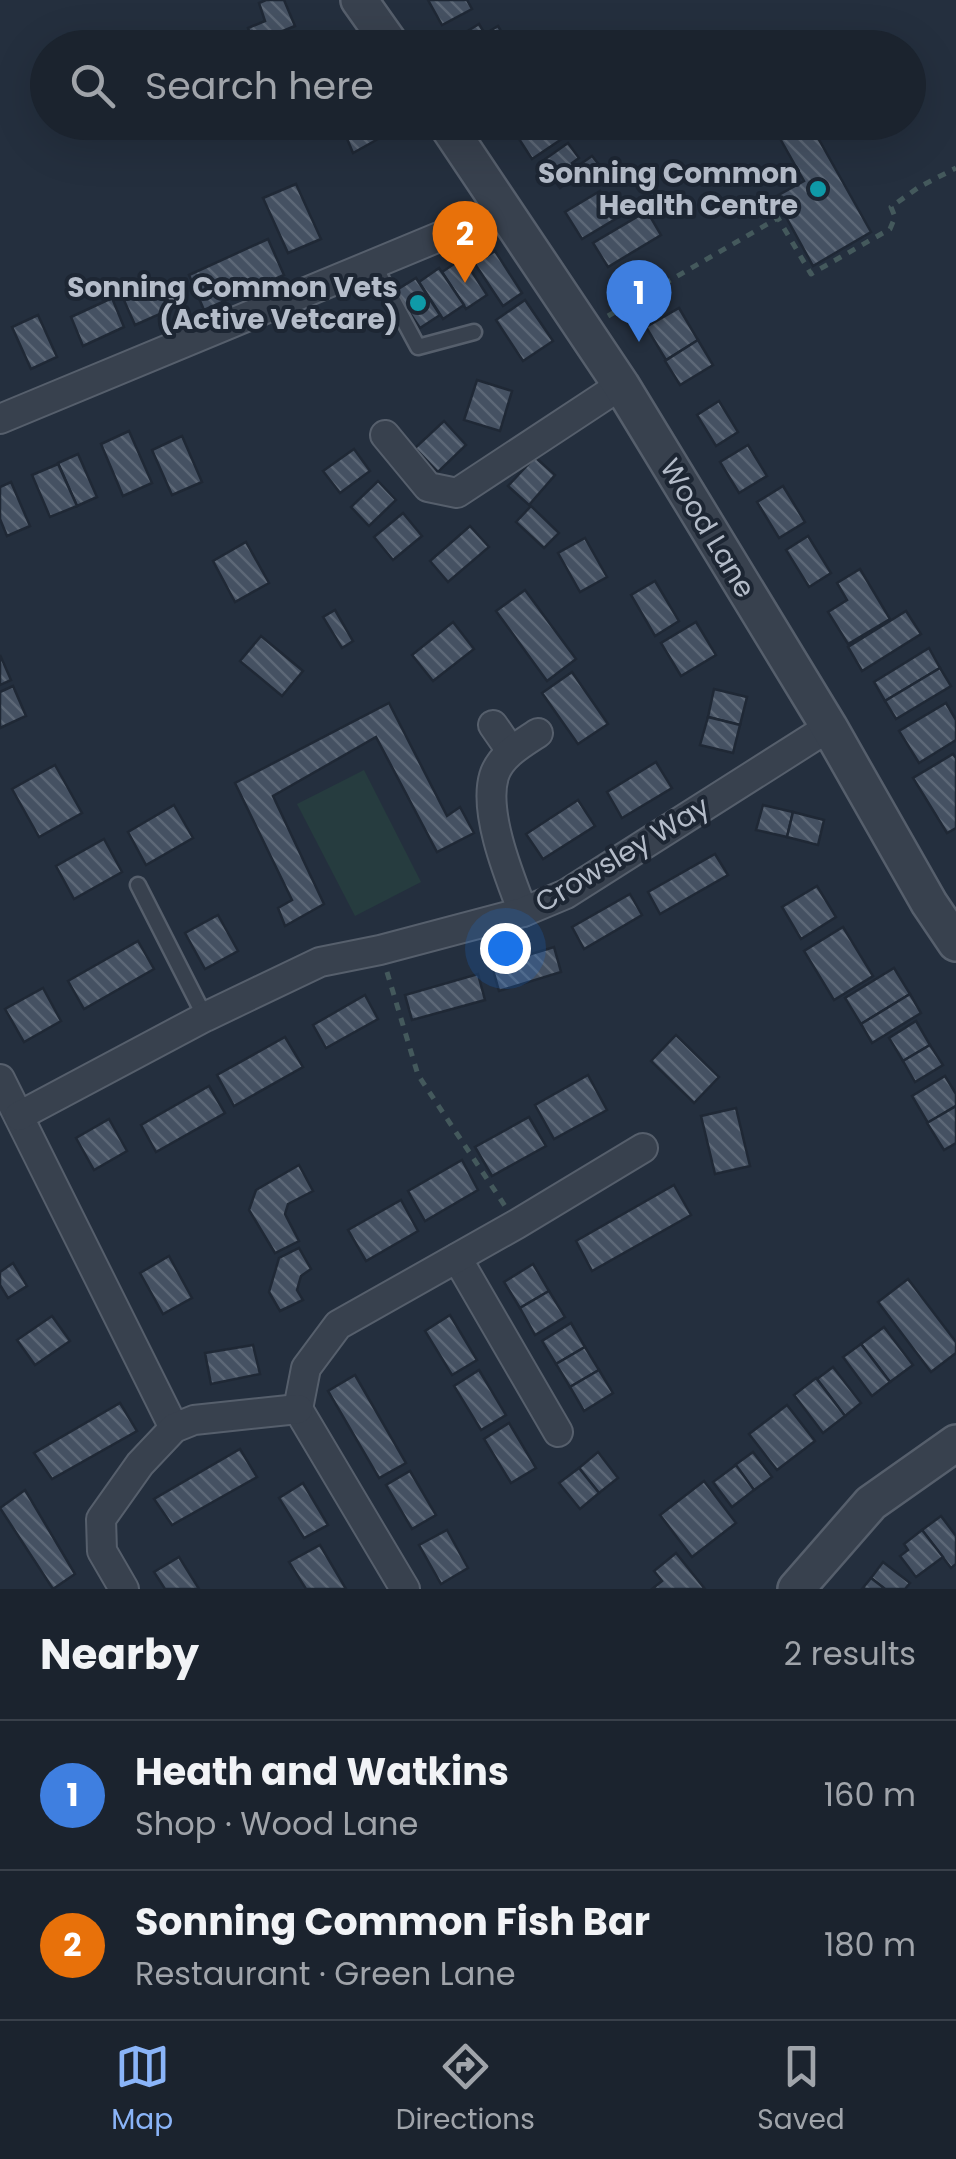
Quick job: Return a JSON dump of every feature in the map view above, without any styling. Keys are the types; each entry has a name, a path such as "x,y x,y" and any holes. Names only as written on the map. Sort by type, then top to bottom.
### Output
{"street":[{"path":"368,6 382,30"},
{"name":"Wood Lane","path":"458,140 621,384 956,943"},
{"path":"0,418 504,210"},
{"path":"385,435 428,487 457,493 621,384"},
{"path":"493,725 511,751"},
{"name":"Crowsley Way","path":"19,1116 320,962 523,912 566,894 829,727"},
{"path":"523,912 499,848 494,776 511,751 538,734"},
{"path":"0,1079 174,1428"},
{"path":"405,1589 298,1409 306,1368 338,1325 642,1148"},
{"path":"458,1258 558,1432"},
{"path":"124,1589 102,1551 101,1519 140,1464 174,1428 194,1420 298,1409"},
{"path":"796,1589 871,1503 956,1442"}],"lane":[{"path":"374,265 418,347 474,332"},
{"path":"138,885 205,1018"}],"path":[{"path":"583,330 778,218 811,274 890,230 895,217 891,207 956,168"},
{"path":"380,950 418,1075 517,1224"}],"green space":[{"path":"364,770 421,882 355,916 297,804"}],"building":[{"path":"284,0 295,26 285,30 249,30 265,21 259,3"},
{"path":"428,0 467,0 472,9 442,25"},
{"path":"348,140 376,140 353,153"},
{"path":"520,140 560,140 532,159"},
{"name":"Sonning Common Health Centre","path":"781,140 819,140 871,232 813,266 775,197 804,181"},
{"path":"568,143 579,158 572,163 575,168 592,156 600,166 580,180 577,175 560,188 541,162"},
{"path":"296,184 321,239 288,253 263,198"},
{"path":"600,191 617,218 582,239 565,212"},
{"path":"647,211 661,235 608,267 593,243"},
{"path":"268,239 284,275 204,310 189,275"},
{"path":"495,251 522,293 503,306 475,264"},
{"path":"463,258 487,295 466,309 442,272"},
{"path":"439,268 464,305 443,319 419,282"},
{"name":"Sonning Common Vets (Active Vetcare)","path":"416,278 440,315 420,328 395,291"},
{"path":"156,283 169,310 135,325 123,298"},
{"path":"112,298 124,327 83,346 71,317"},
{"path":"525,300 553,341 523,361 496,320"},
{"path":"679,308 698,340 666,360 646,327"},
{"path":"38,315 57,357 31,369 12,327"},
{"path":"698,340 713,365 680,385 665,361"},
{"path":"477,380 512,391 500,431 464,420"},
{"path":"719,401 738,432 716,446 697,415"},
{"path":"444,421 466,445 438,472 415,448"},
{"path":"129,431 152,483 123,496 101,444"},
{"path":"182,436 202,482 172,495 152,450"},
{"path":"748,445 767,476 739,493 720,462"},
{"path":"354,449 370,471 340,493 323,471"},
{"path":"78,454 97,497 77,506 58,463"},
{"path":"535,457 555,475 529,505 508,486"},
{"path":"58,464 77,506 50,517 32,475"},
{"path":"378,481 396,500 369,526 351,507"},
{"path":"11,482 30,526 7,536 0,519 0,487"},
{"path":"783,486 805,522 779,538 757,502"},
{"path":"531,506 559,533 544,548 516,522"},
{"path":"403,513 422,536 393,560 374,537"},
{"path":"470,526 489,547 448,582 430,561"},
{"path":"808,536 831,573 809,587 786,550"},
{"path":"585,538 607,577 580,592 558,553"},
{"path":"246,542 269,583 235,602 213,561"},
{"path":"860,569 890,619 848,644 828,612 847,600 837,583"},
{"path":"655,581 679,621 655,636 631,595"},
{"path":"525,590 576,659 547,681 496,611"},
{"path":"335,610 353,641 342,648 323,617"},
{"path":"906,611 921,634 862,671 848,647"},
{"path":"453,622 474,649 433,681 412,655"},
{"path":"696,622 716,655 681,676 661,643"},
{"path":"261,636 303,671 282,696 240,661"},
{"path":"929,648 940,668 885,701 874,682"},
{"path":"0,655 11,680 0,685"},
{"path":"940,668 951,686 896,719 885,701"},
{"path":"572,672 608,724 578,744 542,693"},
{"path":"13,686 26,716 0,728 0,692"},
{"path":"714,689 747,697 740,725 708,717"},
{"path":"389,703 447,816 460,807 474,833 437,852 376,737 273,796 324,904 285,926 278,908 292,900 235,783"},
{"path":"946,703 956,720 956,740 919,763 899,731"},
{"path":"708,717 740,725 733,753 700,745"},
{"path":"953,754 956,828 947,833 913,778"},
{"path":"656,762 672,788 622,818 607,792"},
{"path":"55,765 82,813 39,837 12,789"},
{"path":"578,800 595,826 543,859 526,834"},
{"path":"174,805 193,838 146,865 128,832"},
{"path":"763,805 793,812 787,837 756,830"},
{"path":"793,812 824,820 818,845 787,837"},
{"path":"104,839 122,872 74,899 56,866"},
{"path":"715,854 728,875 660,914 648,892"},
{"path":"817,886 836,917 801,939 782,907"},
{"path":"630,894 642,915 584,949 572,927"},
{"path":"218,915 238,951 205,969 185,933"},
{"path":"843,927 873,976 834,1000 804,951"},
{"path":"138,941 154,969 84,1009 68,981"},
{"path":"554,947 561,972 499,991 492,966"},
{"path":"894,968 910,994 861,1024 845,998"},
{"path":"478,974 485,1000 412,1020 405,995"},
{"path":"43,988 61,1021 24,1042 5,1009"},
{"path":"910,994 921,1013 872,1043 861,1024"},
{"path":"365,995 378,1019 326,1048 313,1025"},
{"path":"916,1021 930,1045 903,1061 889,1038"},
{"path":"676,1035 719,1077 694,1103 651,1061"},
{"path":"285,1037 303,1067 234,1106 217,1075"},
{"path":"930,1045 943,1065 915,1082 903,1061"},
{"path":"588,1075 607,1110 554,1139 535,1105"},
{"path":"945,1076 956,1094 956,1106 928,1123 912,1096"},
{"path":"209,1086 225,1113 156,1152 141,1125"},
{"path":"956,1106 956,1143 944,1150 927,1123"},
{"path":"736,1108 750,1166 715,1174 701,1116"},
{"path":"529,1117 546,1146 492,1176 475,1147"},
{"path":"109,1119 127,1151 94,1170 76,1138"},
{"path":"462,1160 478,1190 425,1221 408,1191"},
{"path":"299,1165 313,1191 288,1204 285,1214 299,1241 275,1253 249,1210 256,1190"},
{"path":"674,1185 691,1215 592,1271 576,1241"},
{"path":"401,1200 418,1231 366,1261 348,1230"},
{"path":"299,1248 311,1269 301,1276 297,1290 303,1300 280,1311 269,1292 279,1258"},
{"path":"169,1256 192,1298 163,1314 140,1273"},
{"path":"13,1263 27,1286 8,1298 0,1285 0,1272"},
{"path":"533,1264 549,1291 520,1308 504,1282"},
{"path":"908,1279 956,1342 956,1353 931,1372 878,1302"},
{"path":"549,1291 565,1317 535,1335 520,1308"},
{"path":"450,1315 477,1360 452,1375 425,1331"},
{"path":"52,1316 70,1341 35,1365 17,1340"},
{"path":"571,1323 585,1347 556,1364 542,1341"},
{"path":"884,1327 913,1365 890,1382 861,1344"},
{"path":"861,1344 890,1382 872,1396 843,1357"},
{"path":"253,1345 260,1374 211,1384 205,1353"},
{"path":"585,1347 599,1370 570,1387 556,1364"},
{"path":"833,1367 861,1403 845,1416 817,1379"},
{"path":"479,1370 506,1415 481,1430 454,1386"},
{"path":"599,1370 613,1393 584,1411 570,1387"},
{"path":"355,1375 406,1463 379,1478 328,1391"},
{"path":"816,1378 845,1416 823,1433 794,1395"},
{"path":"120,1403 137,1431 52,1479 34,1453"},
{"path":"787,1405 815,1441 777,1470 749,1434"},
{"path":"509,1423 536,1468 511,1483 484,1439"},
{"path":"240,1449 257,1477 172,1525 154,1499"},
{"path":"598,1452 618,1478 599,1493 579,1468"},
{"path":"753,1452 772,1477 754,1490 735,1465"},
{"path":"736,1465 754,1490 732,1507 713,1482"},
{"path":"579,1468 599,1493 580,1509 559,1483"},
{"path":"410,1471 436,1515 412,1529 386,1485"},
{"path":"704,1481 736,1523 692,1557 660,1515"},
{"path":"303,1483 328,1525 304,1538 279,1498"},
{"path":"25,1490 75,1574 53,1589 0,1508"},
{"path":"941,1516 956,1536 956,1564 951,1568 922,1530"},
{"path":"447,1530 468,1568 441,1584 419,1545"},
{"path":"922,1530 943,1557 916,1577 900,1556 908,1550 904,1544"},
{"path":"320,1545 346,1589 306,1589 289,1562"},
{"path":"676,1553 705,1589 652,1589 662,1581 654,1571"},
{"path":"179,1557 199,1589 165,1589 154,1572"},
{"path":"883,1562 910,1583 905,1589 885,1589 871,1578"},
{"path":"871,1578 885,1589 862,1589"}],"place":[{"name":"Sonning Common Health Centre","path":"818,189"},
{"name":"Sonning Common Fish Bar","path":"465,283"},
{"name":"Sonning Common Vets (Active Vetcare)","path":"418,303"},
{"name":"Heath and Watkins","path":"639,342"}]}
